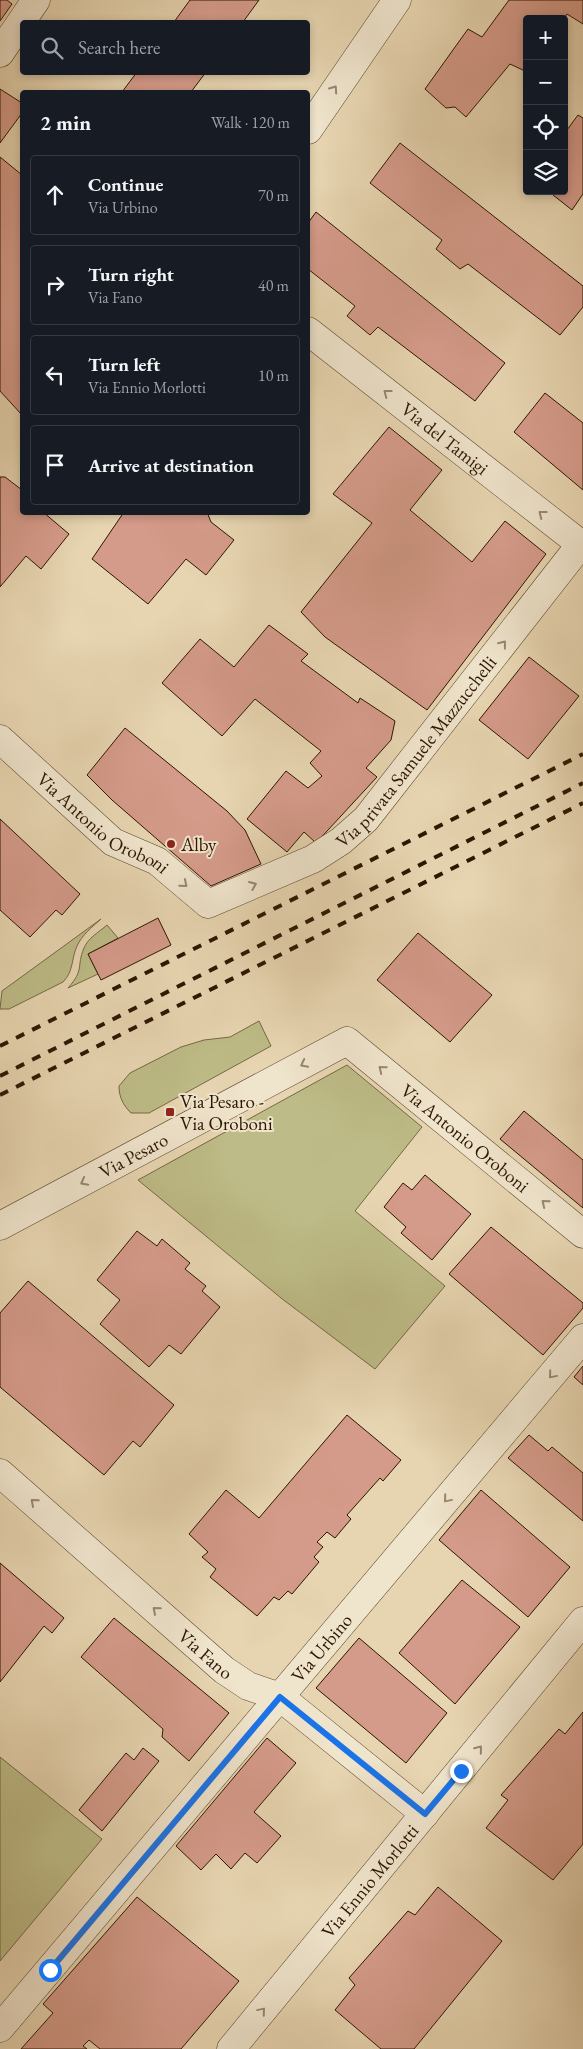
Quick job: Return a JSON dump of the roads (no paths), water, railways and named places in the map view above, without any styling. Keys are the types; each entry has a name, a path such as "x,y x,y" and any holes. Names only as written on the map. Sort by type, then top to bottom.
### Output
{"street":[{"path":"23,20 36,0"},
{"path":"310,127 397,0"},
{"path":"0,54 20,24"},
{"name":"Via del Tamigi","path":"310,333 582,545"},
{"name":"Via privata Samuele Mazzucchelli","path":"208,904 313,859 341,841 366,818 582,545"},
{"name":"Via Antonio Oroboni","path":"0,739 113,842 157,861 208,904"},
{"name":"Via Antonio Oroboni","path":"347,1041 583,1234"},
{"name":"Via Pesaro","path":"0,1226 347,1041"},
{"name":"Via Urbino","path":"0,2028 583,1338"},
{"name":"Via Fano","path":"0,1472 224,1670 248,1686 280,1697 425,1814"},
{"name":"Via Ennio Morlotti","path":"231,2049 583,1621"}],"railway":[{"path":"0,1046 583,754"},
{"path":"0,1076 583,783"},
{"path":"0,1095 583,803"}],"place":[{"name":"Alby","path":"171,844"},
{"name":"Via Pesaro - Via Oroboni","path":"170,1112"}]}
